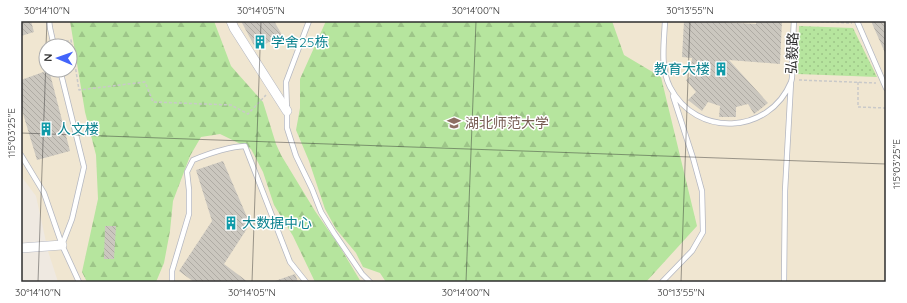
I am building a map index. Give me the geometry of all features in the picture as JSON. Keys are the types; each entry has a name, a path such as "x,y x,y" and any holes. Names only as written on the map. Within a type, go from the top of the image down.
{"street":[{"path":"231,21 287,111"},
{"path":"21,248 62,245"}],"lane":[{"path":"49,21 54,38"},
{"path":"309,21 286,82 287,128 296,156 321,212 362,274 370,282"},
{"name":"弘毅路","path":"665,21 664,70 669,85 677,98 686,108 697,116 712,122 734,124 754,119 775,105 792,80 794,21"},
{"path":"857,22 885,86"},
{"path":"62,78 84,167 72,219 62,245"},
{"path":"784,282 785,191 792,80"},
{"path":"662,282 692,251 703,232 702,191 693,158 669,85"},
{"path":"172,282 172,271 189,214 187,172 193,160 235,146 245,146 290,262 306,282"},
{"path":"21,154 44,193 62,245 79,282"}],"path":[{"path":"794,21 857,22"},
{"path":"77,78 79,90 145,82 153,102 231,105 248,114 273,88"},
{"path":"792,80 858,82 885,86"},
{"path":"858,82 858,107 886,108"}],"shaded area":[{"name":"湖北师范大学","path":"21,21 886,21 886,282 58,282 48,251 36,196 21,176"}],"green space":[{"path":"70,21 214,21 231,66 263,102 281,155 361,282 315,282 293,236 274,205 263,172 251,149 220,134 201,137 190,156 173,201 170,231 164,263 156,282 87,282 82,272 98,199 96,155 85,112 78,70 78,38 73,38"},
{"path":"326,21 612,21 624,55 661,77 697,226 646,282 386,282 380,273 363,267 356,253 336,229 325,209 309,161 296,130 300,108 300,79"},
{"path":"799,26 853,28 877,77 798,74"}],"building":[{"path":"21,21 31,21 34,32 21,36"},
{"name":"学舍25栋","path":"241,21 274,21 282,35 256,49"},
{"name":"教育大楼","path":"684,21 756,24 756,21 782,21 780,64 729,60 768,103 754,114 748,104 736,107 736,117 719,117 720,106 708,102 702,111 688,100 696,92 686,80 690,77 692,58 682,57"},
{"path":"871,21 886,21 886,55"},
{"name":"人文楼","path":"38,74 38,78 51,78 70,151 37,160 21,107 21,80"},
{"name":"大数据中心","path":"223,161 250,224 224,264 248,282 194,282 179,271 212,221 196,170"},
{"path":"105,226 116,226 114,259 104,259"},
{"path":"295,274 298,282 275,281"}],"place":[{"name":"学舍25栋","path":"260,42"},
{"name":"教育大楼","path":"721,69"},
{"name":"湖北师范大学","path":"454,123"},
{"name":"人文楼","path":"46,129"},
{"name":"大数据中心","path":"231,223"}]}
